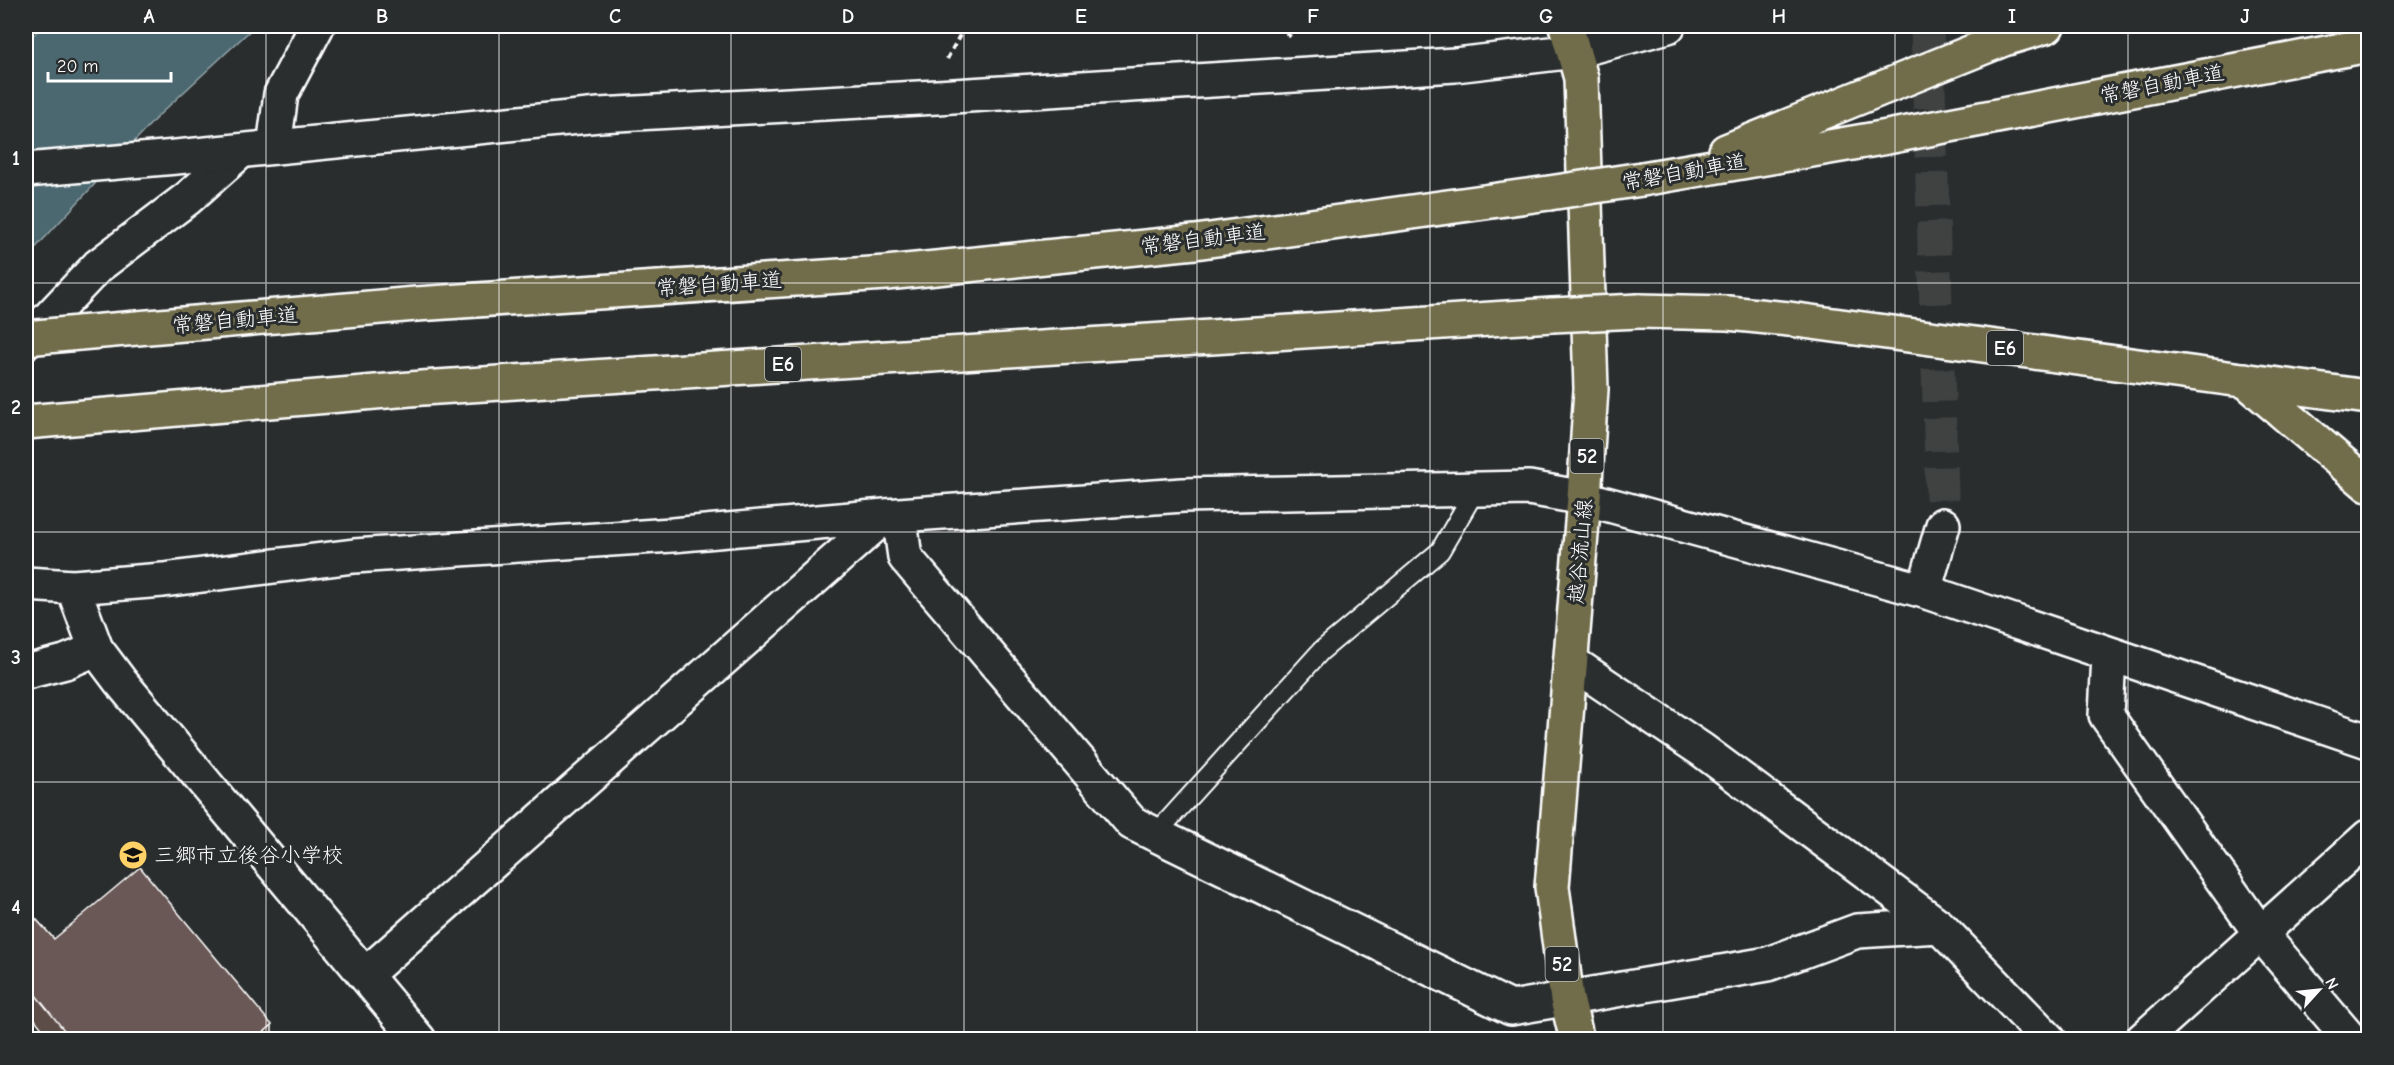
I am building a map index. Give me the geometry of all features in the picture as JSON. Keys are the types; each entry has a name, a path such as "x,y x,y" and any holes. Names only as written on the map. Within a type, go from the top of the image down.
{"main road":[{"path":"1654,177 2004,39 2047,26"},
{"name":"越谷流山線","path":"1571,38 1581,78 1591,389 1552,887 1567,999 1578,1040"},
{"name":"常磐自動車道","path":"26,340 79,333 416,304 886,273 1195,242 1654,177 1894,136 2368,45"},
{"name":"E6","path":"26,422 422,388 1640,311 1728,312 1789,319 2368,397"},
{"path":"2245,380 2368,485"}],"street":[{"path":"274,147 281,94 316,26"},
{"path":"26,170 599,115 1455,65 1571,38 1668,26"},
{"path":"26,340 98,266 188,198 241,151"},
{"path":"26,584 73,587 163,580 354,556 672,536 892,516 1183,495 1529,488 1584,498 1924,591 2368,741"},
{"path":"892,516 905,557 1132,823 1154,836 1512,1008 1768,964 1857,931 1939,926"},
{"path":"365,975 892,516"},
{"path":"1924,591 1943,525"},
{"path":"73,587 96,649 365,975 412,1037"},
{"path":"26,672 65,662 96,649"},
{"path":"2109,655 2106,715 2260,933 2351,1040"},
{"path":"1571,662 1701,750 1939,926 2049,1040"},
{"path":"2142,1040 2368,837"}],"lane":[{"path":"1154,836 1321,651 1440,551 1476,489"}],"water":[{"path":"42,26 255,26 158,116 26,258 26,43"}],"building":[{"path":"140,867 272,1025 255,1040 72,1040 26,983 26,908 54,939"}],"tunnel":[{"path":"1927,26 1943,525"}],"place":[{"name":"三郷市立後谷小学校","path":"133,855"}]}
